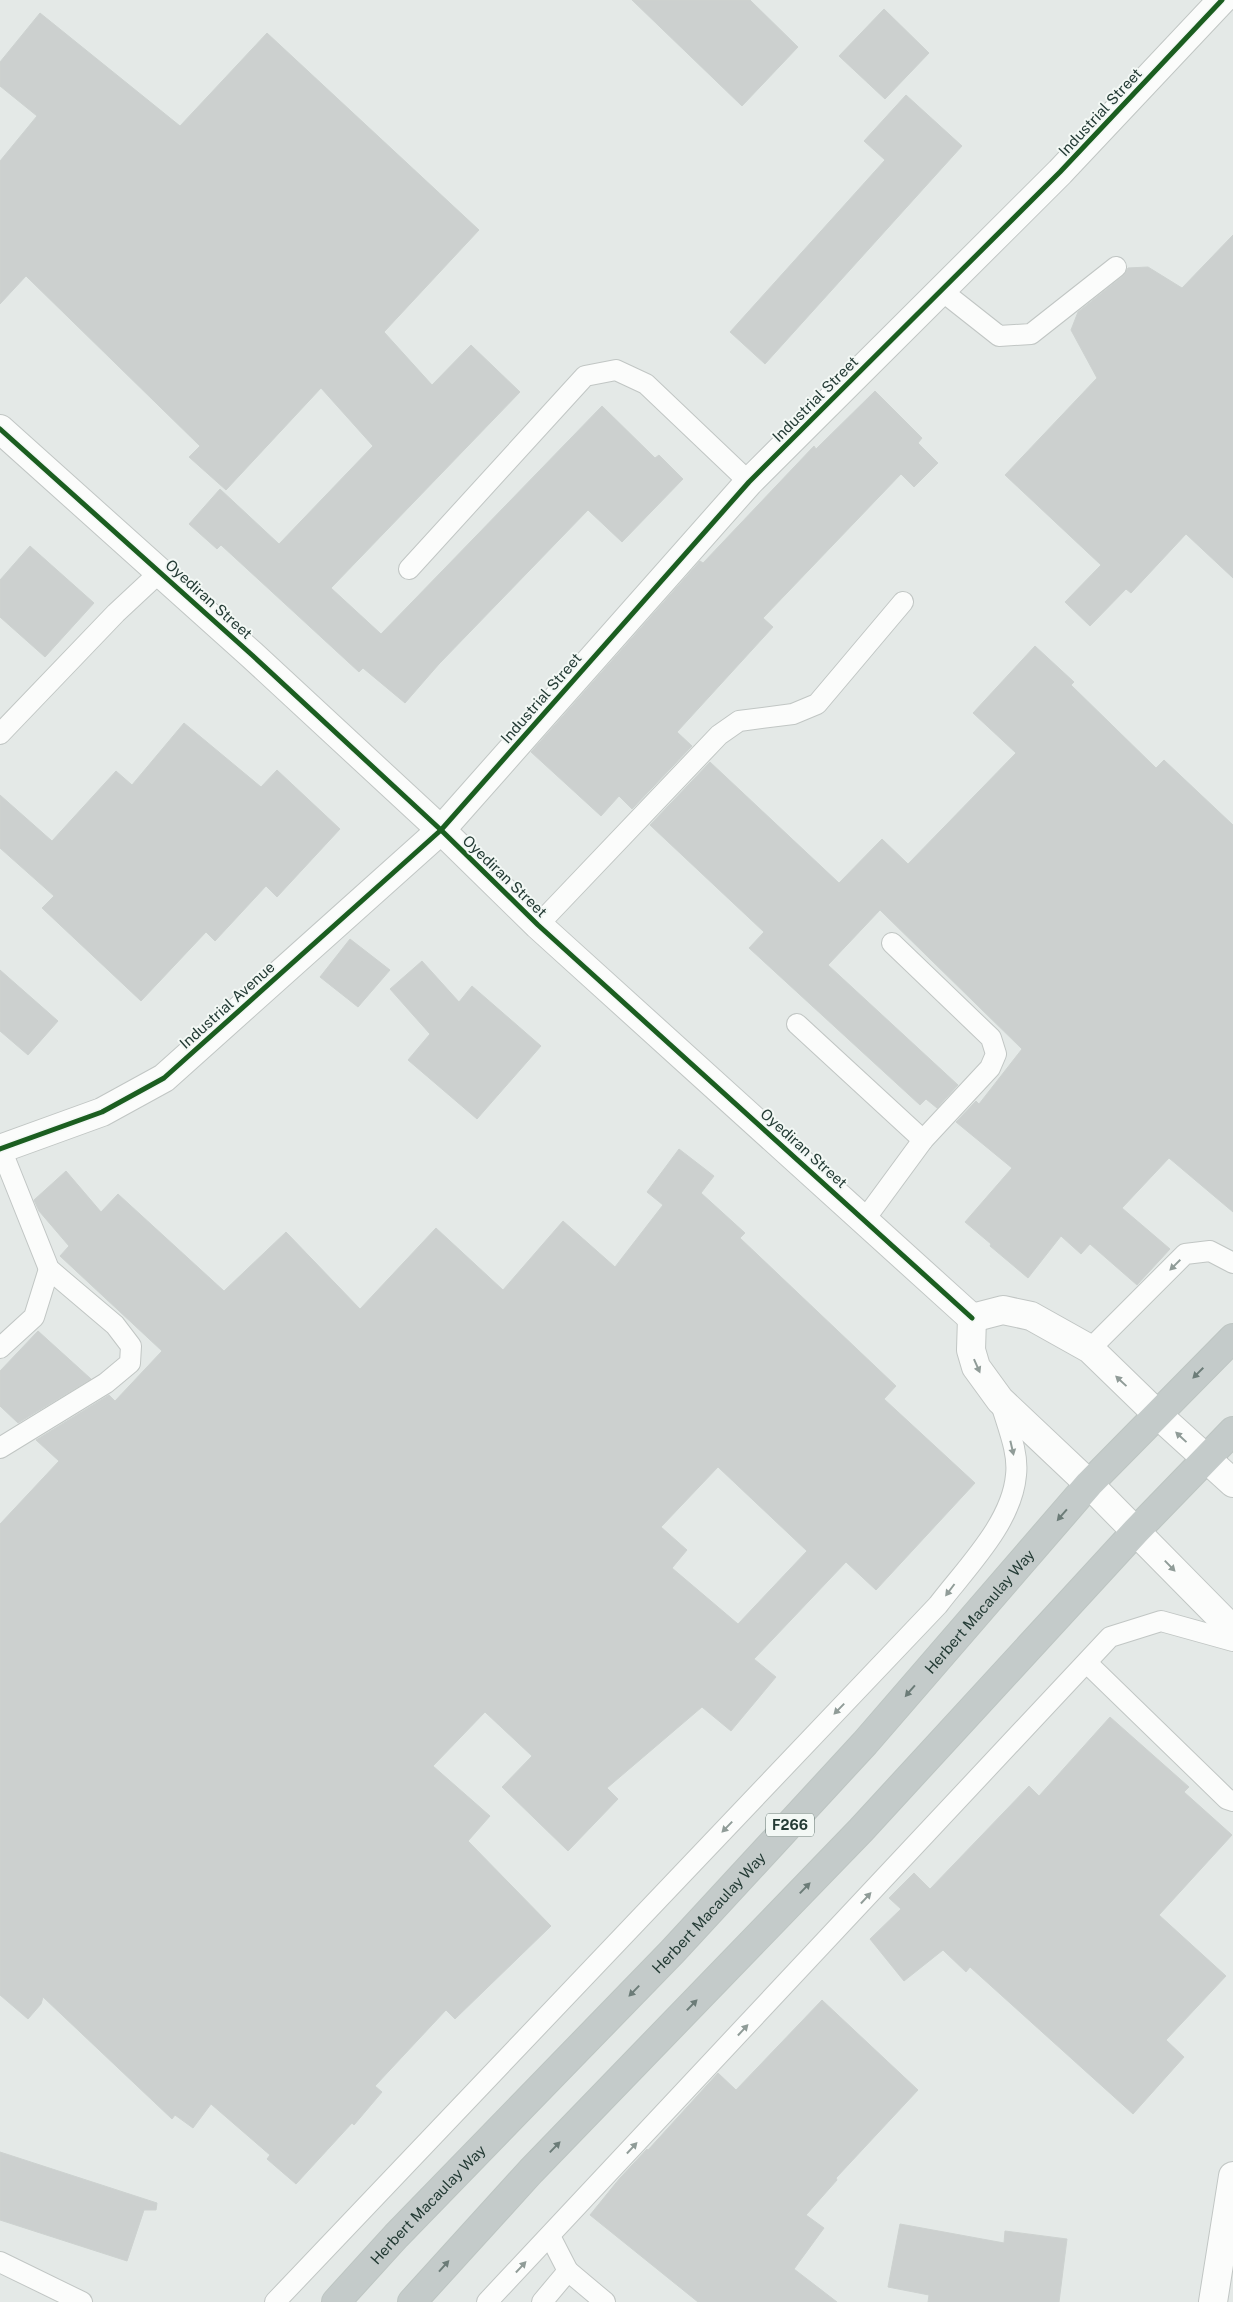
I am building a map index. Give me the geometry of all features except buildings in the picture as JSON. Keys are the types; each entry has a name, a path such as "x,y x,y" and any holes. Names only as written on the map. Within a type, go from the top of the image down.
{"highway":[{"name":"Herbert Macaulay Way","path":"336,2302 396,2236 672,1952 859,1750 1089,1484 1233,1338"},
{"path":"412,2302 531,2171 861,1830 1136,1531 1233,1431"}],"street":[{"name":"Industrial Street","path":"441,830 749,482 1060,172 1222,0"},
{"name":"Oyediran Street","path":"0,429 160,572 441,830 538,925 865,1219 972,1318"},
{"name":"Industrial Avenue","path":"0,1149 102,1112 164,1078 441,830"},
{"path":"1233,1483 1206,1460 1090,1349 1031,1316 1003,1310 972,1318 971,1350 976,1368 1000,1400 1089,1484 1233,1630"},
{"path":"1213,2302 1233,2176"}],"lane":[{"path":"942,291 999,336 1031,334 1116,267"},
{"path":"409,569 585,376 616,370 646,384 749,482"},
{"path":"0,734 116,612 160,572"},
{"path":"538,925 719,734 739,721 793,714 817,704 903,602"},
{"path":"865,1219 923,1140 990,1068 996,1054 991,1038 892,943"},
{"path":"797,1024 923,1140"},
{"path":"0,1149 49,1269 115,1325 131,1346 130,1363 106,1383 0,1448"},
{"path":"1090,1349 1185,1254 1210,1251 1233,1263"},
{"path":"0,1348 34,1317 49,1269"},
{"path":"275,2302 938,1605 1002,1522 1011,1497 1017,1474 1014,1452 1000,1400"},
{"path":"487,2302 1110,1637 1161,1621 1233,1641"},
{"path":"1087,1663 1227,1799 1233,1801"},
{"path":"550,2236 568,2270 605,2302"},
{"path":"0,2262 82,2302"},
{"path":"542,2302 568,2270"}],"cycle path":[{"path":"0,1149 102,1112 164,1078 441,830 749,482 1060,172 1222,0"},
{"path":"0,429 252,655 441,830 538,925 972,1318"}]}
